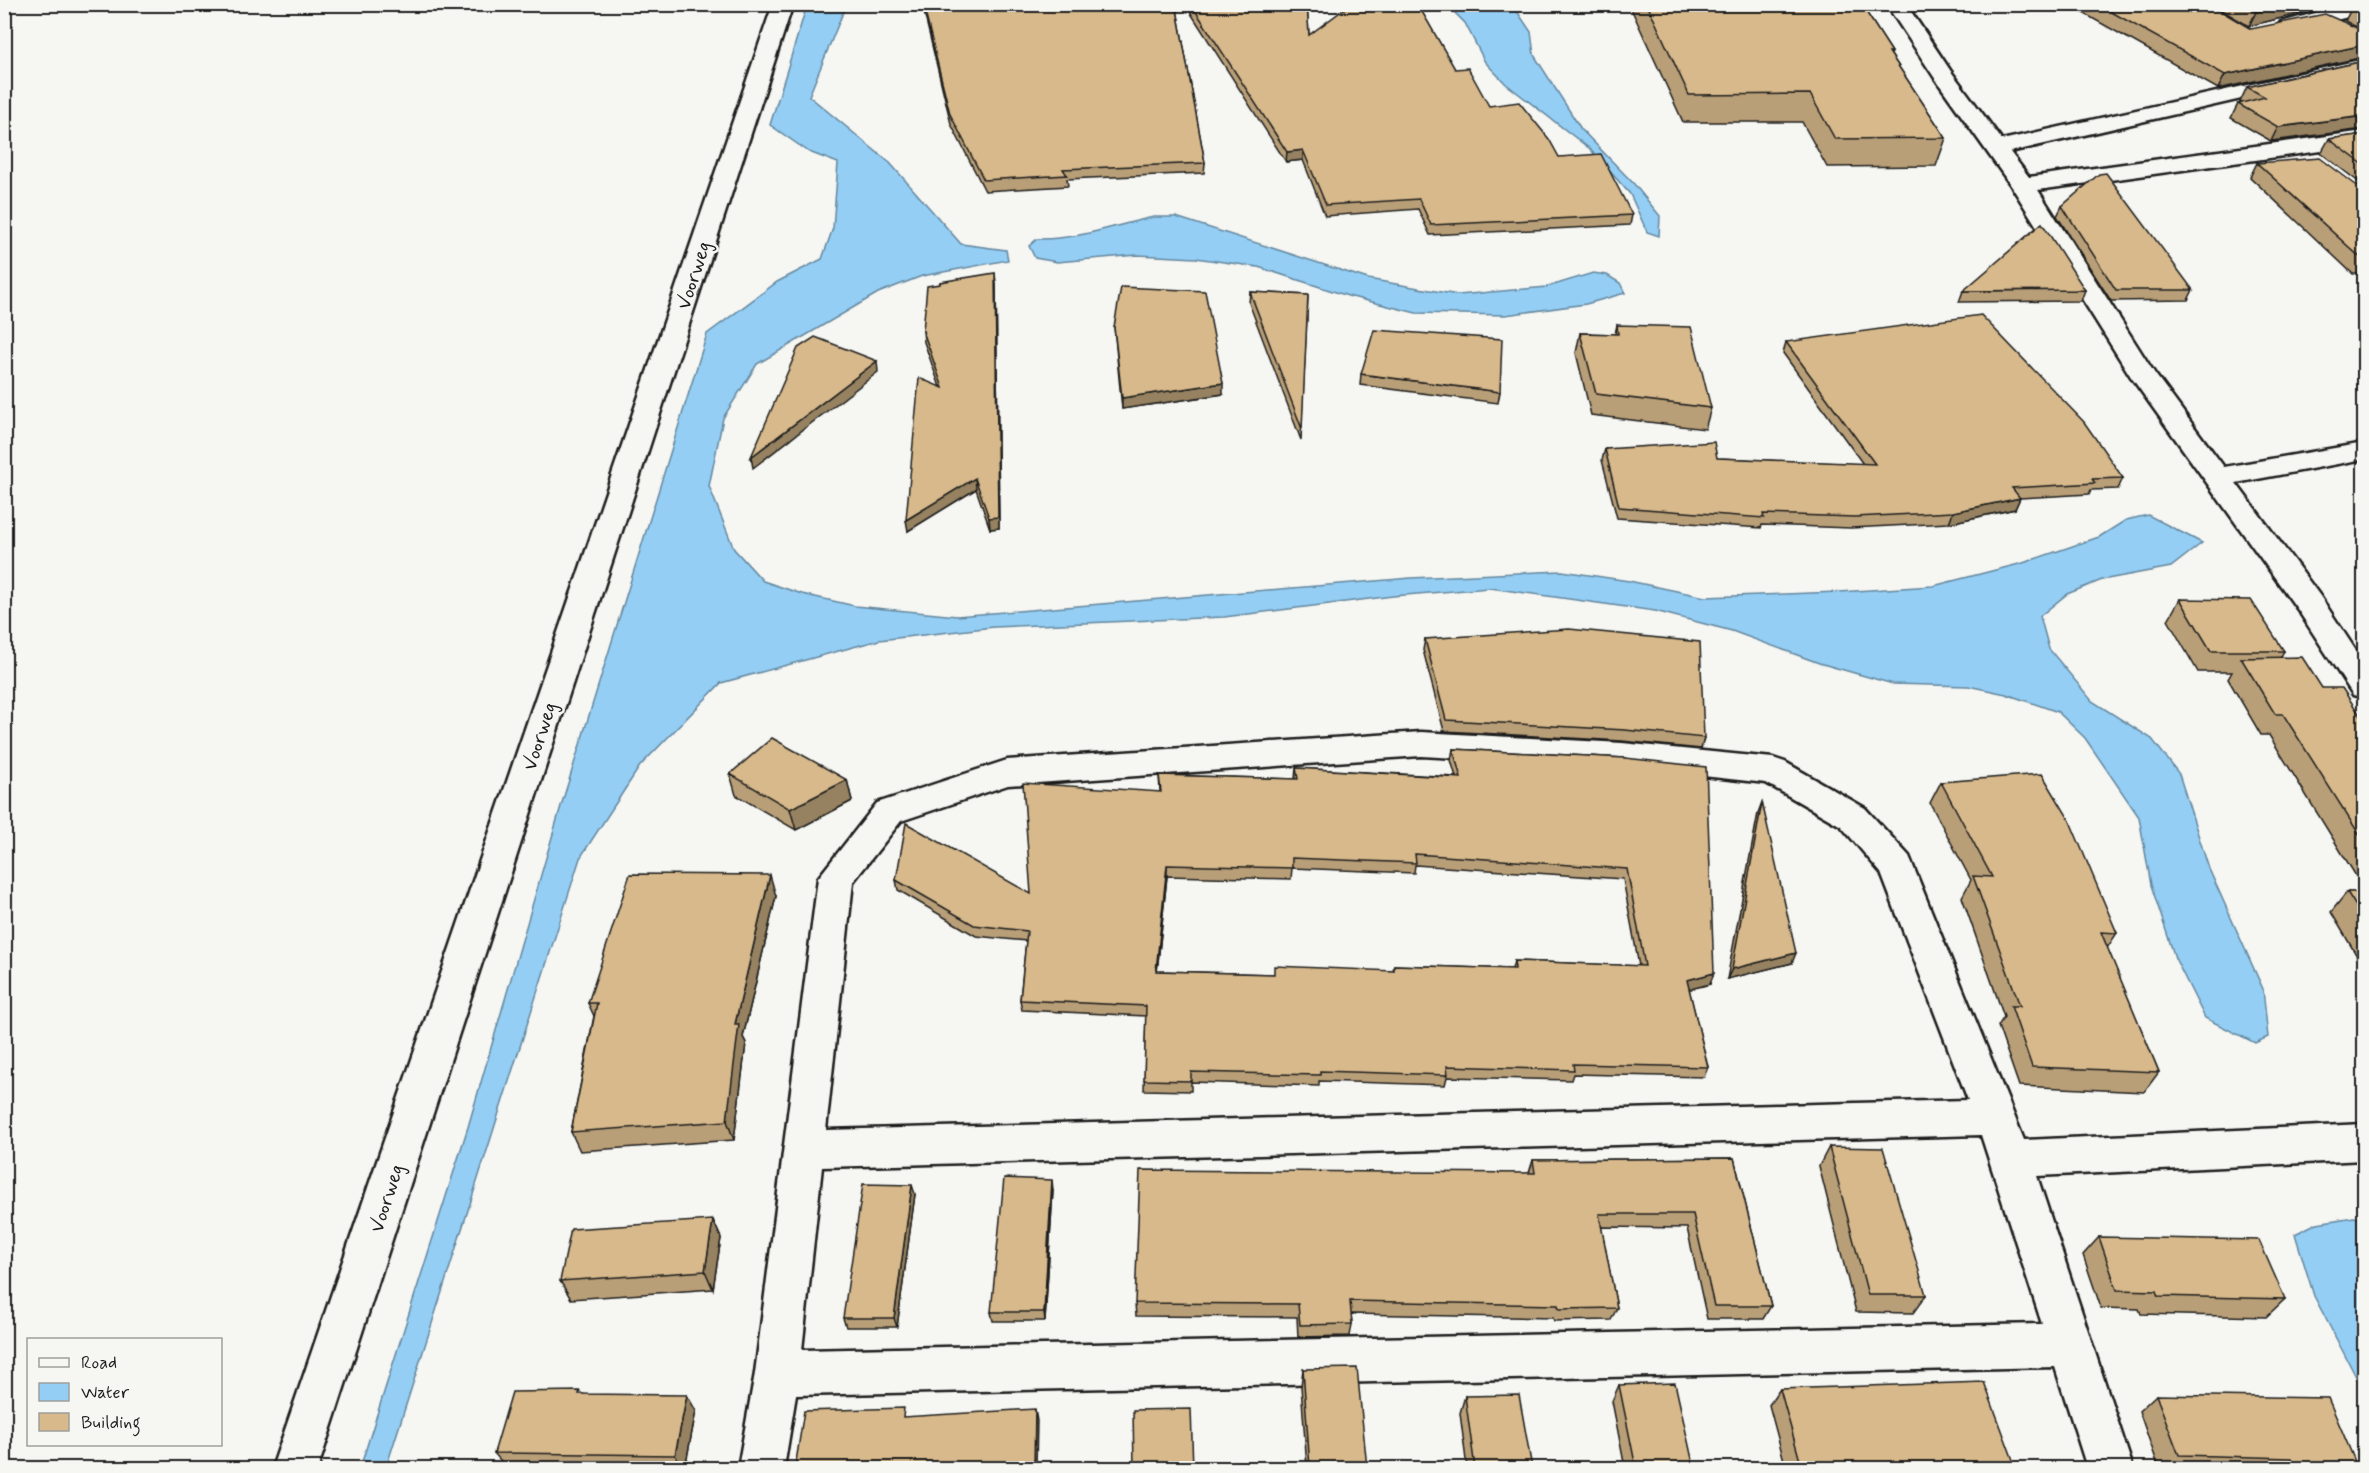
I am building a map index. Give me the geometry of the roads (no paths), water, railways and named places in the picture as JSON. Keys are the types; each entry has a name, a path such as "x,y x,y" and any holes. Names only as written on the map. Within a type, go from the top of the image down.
{"street":[{"name":"Voorweg","path":"295,1468 783,4"},
{"path":"1896,4 1941,73 2023,184 2144,377 2309,603 2364,687"},
{"path":"2268,30 2364,7"},
{"path":"2321,19 2347,32"},
{"path":"1998,148 2364,65"},
{"path":"2023,184 2364,138"},
{"path":"2291,148 2325,167"},
{"path":"2218,477 2364,452"},
{"path":"761,1468 777,1373 836,878 889,812 1007,773 1421,744 1622,755 1773,771 1853,817 1896,866 2011,1158 2110,1468"},
{"path":"803,1149 1994,1116"},
{"path":"2011,1158 2364,1142"},
{"path":"777,1373 2070,1345"}],"water":[{"path":"807,5 846,5 809,96 890,163 961,244 1006,250 1008,260 922,276 878,293 757,364 723,418 709,486 734,549 763,581 802,594 855,606 957,616 1411,578 1562,571 1629,581 1705,597 1839,592 1933,586 2023,563 2099,537 2126,520 2148,515 2202,543 2171,567 2102,580 2067,594 2040,616 2049,649 2092,701 2152,739 2179,774 2209,869 2263,989 2268,1037 2255,1043 2205,1018 2175,958 2151,885 2139,817 2085,738 2058,712 2006,694 1968,686 1893,684 1819,663 1732,631 1655,611 1490,588 1393,596 1224,617 994,627 879,640 721,683 640,766 580,858 386,1468 360,1468 468,1127 561,806 707,334 777,282 822,259 833,228 838,163 809,152 770,125"},
{"path":"1447,5 1506,5 1517,11 1531,32 1534,55 1581,129 1634,184 1660,216 1659,236 1647,232 1630,194 1590,149 1506,84 1485,62 1465,23"},
{"path":"1154,217 1176,217 1368,279 1458,295 1547,287 1593,273 1607,275 1620,283 1625,293 1586,304 1505,315 1416,313 1348,296 1258,267 1196,258 1137,255 1057,262 1035,258 1029,246 1037,239 1082,235"},
{"path":"2354,1217 2364,1219 2364,1392 2314,1296 2295,1234 2317,1223"}]}
